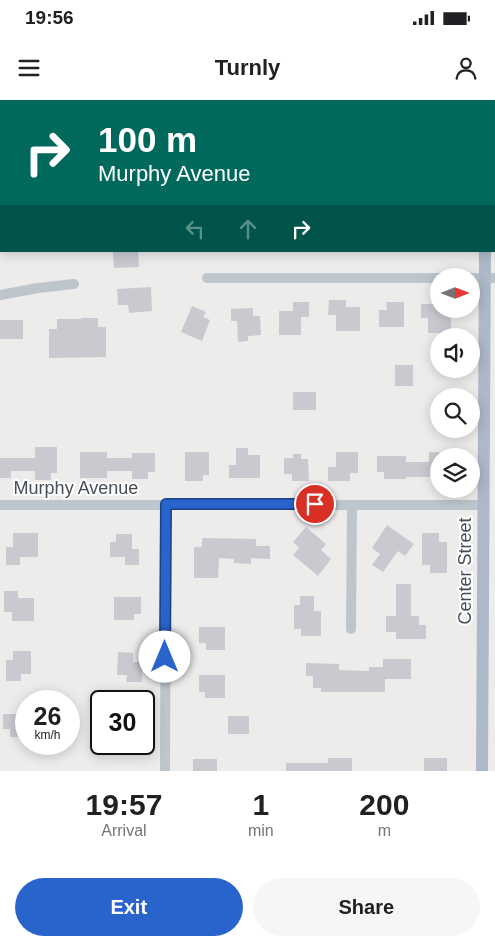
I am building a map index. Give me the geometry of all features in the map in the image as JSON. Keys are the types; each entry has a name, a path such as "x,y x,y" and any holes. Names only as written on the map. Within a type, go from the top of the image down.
{"main road":[{"name":"Center Street","path":"482,771 485,252"}],"street":[{"path":"207,278 430,278"},
{"path":"0,295 74,284"},
{"path":"165,771 166,504"},
{"name":"Murphy Avenue","path":"0,505 483,505"},
{"path":"351,629 352,505"}],"building":[{"path":"113,252 138,252 139,267 114,268"},
{"path":"151,287 152,311 129,313 128,305 118,305 117,289"},
{"path":"329,300 346,300 346,307 360,307 360,331 336,331 336,315 328,315"},
{"path":"293,302 309,302 309,317 301,317 301,335 279,335 279,311 293,311"},
{"path":"386,302 404,302 404,327 379,327 379,310 387,310"},
{"path":"421,304 430,304 430,318 451,318 451,328 430,328 430,333 428,333 428,318 421,318"},
{"path":"192,306 206,312 203,317 210,320 202,341 181,332"},
{"path":"253,308 253,316 260,316 261,335 248,336 248,341 238,342 237,321 231,321 231,309"},
{"path":"98,318 98,327 106,327 106,357 49,358 49,329 57,329 57,319"},
{"path":"0,320 23,320 23,339 0,339"},
{"path":"395,365 413,365 413,386 395,386"},
{"path":"293,392 316,392 316,410 293,410"},
{"path":"35,447 57,447 57,473 51,473 51,480 35,480 35,471 11,471 11,478 0,478 0,458 35,458"},
{"path":"236,448 248,448 248,455 260,455 260,478 229,478 229,465 236,465"},
{"path":"80,452 107,452 107,458 132,458 132,453 155,453 155,472 148,472 148,479 132,479 132,471 107,471 107,478 80,478"},
{"path":"185,452 209,452 209,475 203,475 203,481 185,481"},
{"path":"336,452 358,452 358,473 350,473 350,481 328,481 328,467 336,467"},
{"path":"430,452 430,477 384,479 384,472 377,472 377,456 406,456 406,462 429,462"},
{"path":"293,454 301,454 301,459 308,459 309,481 292,481 292,474 284,474 284,458 293,458"},
{"path":"387,525 414,544 405,556 398,551 383,572 372,565 380,554 372,548"},
{"path":"306,527 326,544 321,550 331,559 318,576 293,555 299,548 293,542"},
{"path":"13,533 38,533 38,557 20,557 20,565 6,565 6,547 13,547"},
{"path":"422,533 439,533 439,542 447,542 447,573 430,573 430,565 422,565"},
{"path":"116,534 132,534 132,549 139,549 139,565 125,565 125,557 110,557 110,542 116,542"},
{"path":"202,538 256,539 256,546 270,546 270,559 251,558 251,564 234,563 234,559 219,558 218,578 194,578 194,547 202,547"},
{"path":"396,584 411,584 411,616 419,616 419,625 426,625 426,639 396,639 396,632 386,632 386,616 396,616"},
{"path":"4,591 18,591 18,598 34,598 34,621 12,621 12,612 4,612"},
{"path":"300,596 314,596 314,611 321,611 321,636 301,636 301,629 294,629 294,605 300,605"},
{"path":"114,597 141,597 141,614 134,614 134,620 114,620"},
{"path":"199,627 225,627 225,650 206,650 206,643 199,643"},
{"path":"13,651 31,651 31,674 21,674 21,681 6,681 6,660 13,660"},
{"path":"118,652 133,653 133,662 142,662 142,682 126,682 127,675 117,675"},
{"path":"383,659 411,659 411,679 385,679 385,692 321,692 321,688 313,688 313,676 306,676 306,663 339,664 339,670 369,671 369,667 383,667"},
{"path":"199,675 225,675 225,698 205,698 205,692 199,692"},
{"path":"3,714 15,714 15,737 10,737 10,729 3,729"},
{"path":"228,716 249,716 249,734 228,734"},
{"path":"328,758 352,758 352,771 286,771 286,763 328,763"},
{"path":"424,758 447,758 447,771 424,771"},
{"path":"193,759 217,759 217,771 193,771"}],"route":[{"path":"165,657 166,504 315,504"}]}
